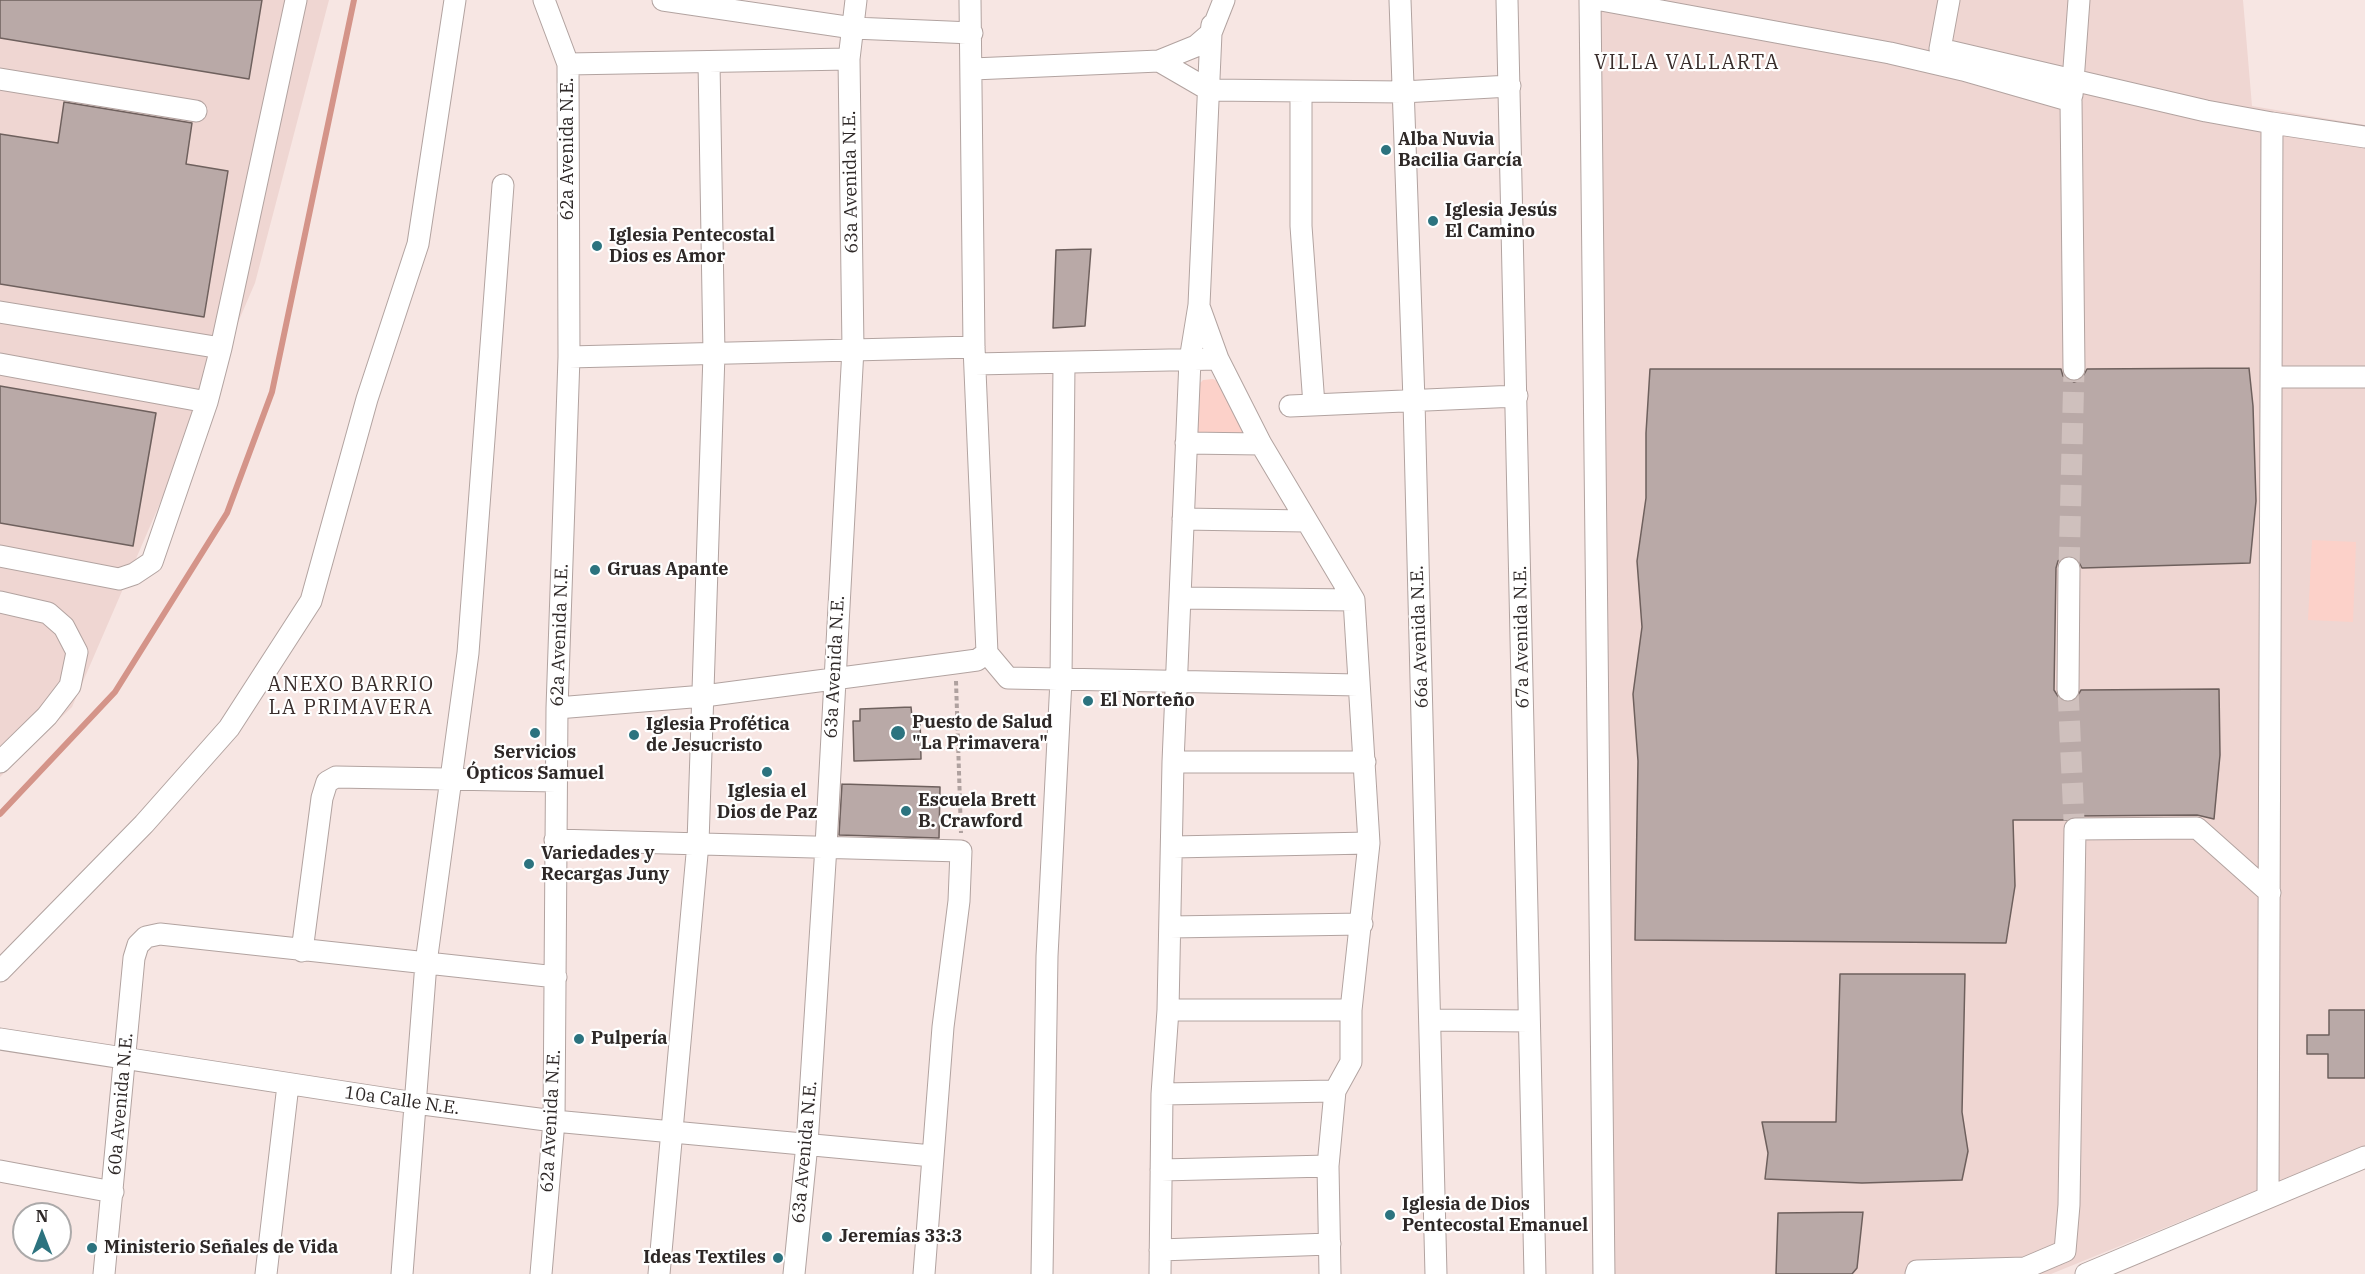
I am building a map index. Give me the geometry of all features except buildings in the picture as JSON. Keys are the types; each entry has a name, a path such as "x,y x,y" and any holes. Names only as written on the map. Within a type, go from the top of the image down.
{"street":[{"path":"0,556 119,579 134,574 152,562 207,402 221,348 296,0"},
{"path":"0,971 144,824 229,728 311,601 367,399 418,244 455,0"},
{"name":"62a Avenida N.E.","path":"542,1274 554,1120 557,708 568,357 568,64 544,0"},
{"path":"663,0 718,3 853,28 972,33"},
{"name":"63a Avenida N.E.","path":"794,1274 807,1144 853,349 849,59 856,0"},
{"path":"970,0 973,69 975,355 987,653 1008,678 1358,685"},
{"path":"1160,1274 1162,1094 1168,1010 1173,762 1182,598 1190,360 1199,305 1221,91 1211,33 1214,0"},
{"path":"973,69 1159,61 1196,46 1211,33 1224,0"},
{"name":"66a Avenida N.E.","path":"1400,0 1414,401 1436,1274"},
{"name":"67a Avenida N.E.","path":"1507,0 1535,1274"},
{"path":"1590,0 1605,1274"},
{"path":"1601,0 1890,53 2072,91 2365,137"},
{"path":"1949,0 1940,49 2072,91"},
{"path":"2074,369 2072,91 2079,0"},
{"path":"568,64 849,59"},
{"path":"1159,61 1221,91 1403,92 1510,86"},
{"path":"659,1274 698,843 714,354 709,62"},
{"path":"0,79 196,111"},
{"path":"1301,93 1301,226 1314,405"},
{"path":"2268,1197 2272,123"},
{"path":"402,1274 426,963 453,779 468,653 503,185"},
{"path":"1199,305 1218,359 1261,444 1354,600 1369,843 1352,1010 1351,1062 1335,1091 1328,1166 1330,1274"},
{"path":"0,312 221,348"},
{"path":"568,357 853,349 975,355 1064,364 1218,359"},
{"path":"0,364 207,402"},
{"path":"1042,1274 1047,956 1061,680 1064,364"},
{"path":"2272,377 2365,377"},
{"path":"1290,406 1517,396"},
{"path":"1186,443 1261,444"},
{"path":"1183,519 1305,521"},
{"path":"2068,568 2068,690"},
{"path":"1182,598 1354,600"},
{"path":"0,602 48,613 63,627 77,652 70,686 47,716 0,762"},
{"path":"557,708 704,696 976,660 987,653"},
{"path":"1173,762 1365,762"},
{"path":"556,781 336,777 327,782 323,789 302,951 556,977"},
{"path":"1916,1274 1926,1271 2025,1268 2066,1251 2075,824 2197,828 2270,893"},
{"path":"555,840 961,851 932,1156 924,1274"},
{"path":"1173,847 1369,843"},
{"path":"1170,927 1362,924"},
{"name":"60a Avenida N.E.","path":"104,1274 134,958 138,945 146,937 160,934 302,951"},
{"path":"1168,1010 1352,1010"},
{"path":"1431,1020 1529,1021"},
{"name":"10a Calle N.E.","path":"0,1040 415,1103 554,1120 932,1156"},
{"path":"266,1274 288,1085"},
{"path":"1162,1094 1335,1091"},
{"path":"2086,1274 2365,1158"},
{"path":"1161,1170 1328,1166"},
{"path":"0,1171 113,1192"},
{"path":"1160,1250 1330,1244"}],"path":[{"path":"955,663 961,851"}],"shaded area":[{"path":"0,0 329,0 255,283 72,707 0,777"},
{"path":"1579,0 2243,0 2252,106 2365,125 2365,1155 2248,1194 2051,1274 1598,1274"},
{"path":"1213,379 1221,383 1248,434 1196,433 1198,385 1203,380"},
{"path":"2312,540 2356,542 2353,622 2308,620"}],"waterway":[{"path":"0,814 115,692 227,513 272,392 354,0"}],"tunnel":[{"path":"2069,568 2074,369"},
{"path":"2068,690 2074,820"}],"place":[{"name":"Alba Nuvia Bacilia García","path":"1386,150"},
{"name":"Iglesia Jesús El Camino","path":"1433,221"},
{"name":"Iglesia Pentecostal Dios es Amor","path":"597,246"},
{"name":"Gruas Apante","path":"595,570"},
{"name":"El Norteño","path":"1088,701"},
{"name":"Servicios Ópticos Samuel","path":"535,733"},
{"name":"Puesto de Salud \"La Primavera\"","path":"898,733"},
{"name":"Iglesia Profética de Jesucristo","path":"634,735"},
{"name":"Iglesia el Dios de Paz","path":"767,772"},
{"name":"Escuela Brett B. Crawford","path":"906,811"},
{"name":"Variedades y Recargas Juny","path":"529,864"},
{"name":"Pulpería","path":"579,1039"},
{"name":"Iglesia de Dios Pentecostal Emanuel","path":"1390,1215"},
{"name":"Jeremías 33:3","path":"827,1237"},
{"name":"Ministerio Señales de Vida","path":"92,1248"},
{"name":"Ideas Textiles","path":"778,1258"}],"district":[{"name":"VILLA VALLARTA","path":"1687,63"},
{"name":"ANEXO BARRIO LA PRIMAVERA","path":"351,696"}]}
